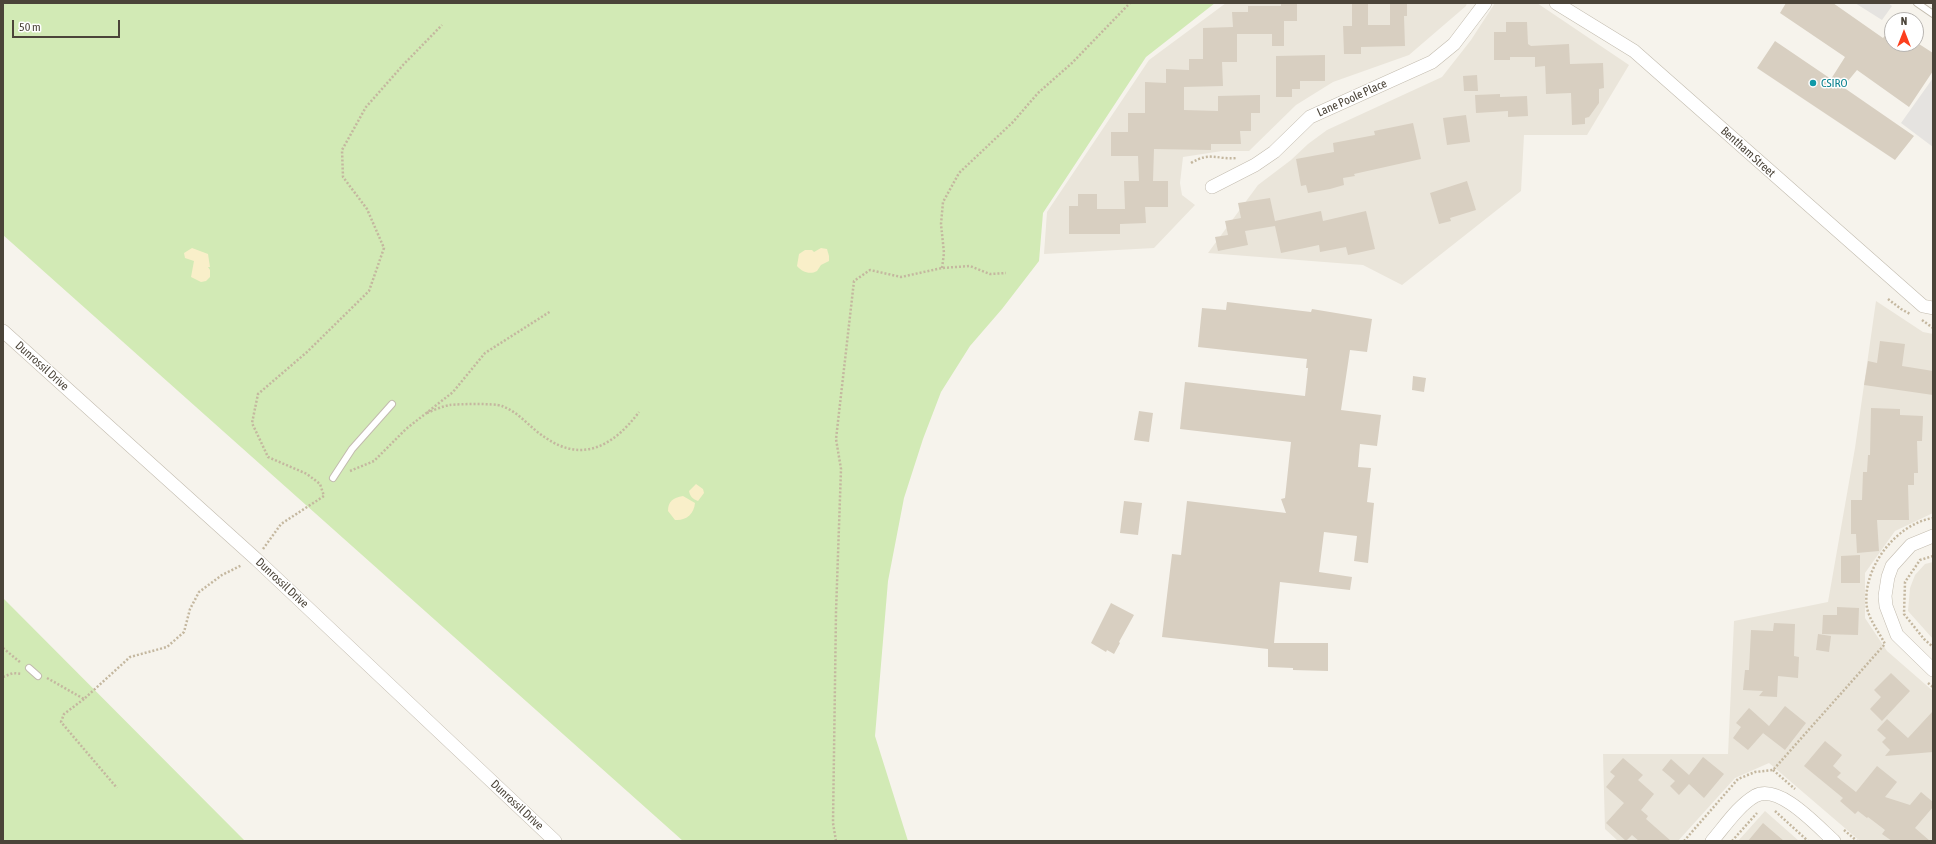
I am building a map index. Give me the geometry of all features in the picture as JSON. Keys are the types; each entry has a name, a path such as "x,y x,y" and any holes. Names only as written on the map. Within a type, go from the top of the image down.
{"street":[{"name":"Lane Poole Place","path":"1212,187 1254,165 1269,155 1310,117 1432,62 1454,44 1485,3"},
{"name":"Bentham Street","path":"1556,3 1634,51 1917,302 1923,306 1933,308"},
{"name":"Dunrossil Drive","path":"3,331 256,559 555,841"},
{"path":"1933,536 1911,545 1892,566 1888,577 1885,596 1886,606 1897,635 1933,670"},
{"path":"1712,841 1744,804 1756,795 1768,793 1786,800 1834,841"}],"lane":[{"path":"1916,3 1933,14"},
{"path":"333,478 352,449 392,404"},
{"path":"29,668 38,676"}],"path":[{"path":"942,268 944,253 941,224 943,202 959,173 1014,122 1038,93 1072,63 1130,3"},
{"path":"117,788 61,722 64,714 84,699 130,657 167,647 184,632 190,609 199,592 222,575 256,559 281,524 324,496 320,484 306,474 268,457 252,423 258,394 306,352 369,291 384,248 367,209 343,177 342,150 366,107 403,65 442,25"},
{"path":"836,841 833,823 836,612 841,469 836,439 854,280 870,270 901,277 942,268 970,266 990,274 1006,273"},
{"path":"320,484 374,461 406,428 453,392 486,353 551,311"},
{"path":"425,414 449,405 502,406 525,420 546,439 564,447 585,451 607,443 625,430 638,412"},
{"path":"1684,841 1738,779 1755,772 1773,770 1885,644 1870,618 1867,606 1869,582 1874,567 1884,551 1895,538 1912,526 1933,518"},
{"path":"1933,556 1920,560 1905,582 1904,614 1924,639 1933,647"},
{"path":"3,648 29,668"},
{"path":"3,677 12,673 45,677 84,699"},
{"path":"1732,841 1760,808"},
{"path":"1770,808 1808,841"}],"shaded area":[{"path":"1226,3 1467,3 1466,6 1409,55 1333,82 1296,105 1249,151 1222,151 1183,157 1180,183 1182,195 1195,205 1154,248 1044,254 1047,212 1149,60"},
{"path":"1495,3 1537,3 1629,65 1587,135 1524,135 1521,191 1402,285 1363,265 1208,253 1258,185 1291,160 1308,144 1327,130 1442,77 1471,40"},
{"path":"1855,3 1888,3 1892,6 1888,12 1884,12 1884,17 1882,20"},
{"path":"1933,78 1933,147 1901,123"},
{"path":"1876,301 1923,332 1933,334 1933,513 1895,531 1865,573 1865,618 1887,651 1933,691 1933,841 1860,841 1769,763 1735,778 1678,841 1618,841 1605,829 1603,754 1728,754 1734,621 1828,602 1855,448"},
{"path":"1933,562 1933,639 1908,611 1910,588 1915,575 1925,564"},
{"path":"1765,811 1799,841 1738,841"}],"green space":[{"path":"3,3 1215,3 1146,57 1043,213 1039,261 1002,309 970,346 941,392 923,439 904,498 888,581 875,736 908,841 683,841 3,235"},
{"path":"3,598 245,841 3,841"}],"sand":[{"path":"192,248 208,254 210,277 206,281 201,282 191,277 194,261 185,258 184,253"},
{"path":"821,248 827,249 829,261 821,265 817,271 812,273 806,272 797,266 799,254 805,250 812,250 814,252"},
{"path":"696,484 703,489 704,493 698,501 692,498 689,491"},
{"path":"683,496 695,503 693,510 686,518 675,520 668,511 670,502"}],"building":[{"path":"1281,3 1297,3 1297,21 1284,21 1284,46 1272,46 1272,34 1237,34 1237,62 1222,62 1223,86 1184,87 1184,110 1218,111 1218,96 1260,95 1260,113 1251,113 1251,131 1240,131 1241,144 1211,144 1211,150 1154,149 1153,181 1168,181 1168,207 1145,207 1146,223 1120,224 1120,234 1069,234 1069,206 1078,206 1078,194 1097,194 1097,209 1125,209 1124,181 1139,181 1138,156 1111,156 1111,132 1128,132 1128,113 1145,113 1145,82 1166,83 1166,69 1189,70 1189,59 1203,59 1203,28 1233,27 1232,12 1248,12 1248,6 1281,6"},
{"path":"1352,3 1368,3 1368,25 1390,25 1390,3 1407,3 1407,16 1404,16 1405,46 1361,47 1361,54 1344,54 1343,26 1352,26"},
{"name":"CSIRO","path":"1786,3 1833,3 1883,38 1884,37 1884,52 1924,52 1924,47 1933,53 1933,71 1909,107 1857,70 1843,87 1914,136 1895,160 1757,68 1775,41 1831,79 1845,57 1780,13"},
{"path":"1506,22 1527,22 1528,44 1531,46 1569,44 1570,64 1603,63 1604,88 1599,89 1599,103 1589,117 1585,118 1585,124 1572,125 1571,93 1546,94 1545,66 1535,67 1535,57 1510,57 1510,60 1494,60 1494,32 1506,32"},
{"path":"1325,55 1325,81 1300,81 1300,89 1292,89 1292,97 1276,97 1276,56"},
{"path":"1477,75 1478,91 1464,91 1463,76"},
{"path":"1500,94 1500,97 1527,96 1528,116 1508,117 1508,111 1476,113 1475,95"},
{"path":"1466,115 1470,142 1447,145 1443,118"},
{"path":"1413,123 1421,159 1354,174 1355,176 1343,178 1344,185 1330,189 1308,193 1306,185 1301,186 1296,159 1334,152 1333,143 1375,135 1374,131"},
{"path":"1467,181 1476,210 1450,218 1451,221 1439,224 1430,193"},
{"path":"1270,198 1275,221 1321,211 1323,221 1366,211 1375,249 1348,255 1346,247 1320,252 1319,245 1281,253 1275,226 1245,231 1248,245 1218,251 1215,237 1228,235 1225,221 1241,218 1238,203"},
{"path":"1227,302 1311,312 1312,309 1372,319 1367,352 1350,350 1341,410 1381,415 1377,446 1360,444 1358,467 1371,468 1367,502 1374,503 1368,563 1354,561 1357,536 1324,532 1319,572 1352,577 1350,590 1280,582 1274,643 1328,643 1328,671 1293,670 1293,668 1268,667 1268,649 1162,637 1172,554 1181,555 1187,501 1286,513 1281,499 1285,498 1291,442 1180,429 1185,382 1305,396 1308,368 1306,368 1307,359 1198,347 1202,308 1226,310"},
{"path":"1880,341 1905,344 1902,366 1933,371 1933,395 1864,385 1868,361 1877,363"},
{"path":"1413,376 1426,378 1424,392 1412,390"},
{"path":"1871,408 1900,409 1900,415 1923,416 1922,441 1917,441 1918,473 1914,473 1914,485 1908,485 1909,520 1877,520 1879,551 1857,553 1856,534 1851,534 1851,500 1862,500 1863,472 1867,472 1868,455 1870,455"},
{"path":"1139,411 1153,413 1149,442 1134,440"},
{"path":"1124,501 1142,503 1138,535 1120,533"},
{"path":"1860,555 1860,583 1841,583 1841,556"},
{"path":"1111,603 1134,615 1114,654 1107,650 1106,652 1091,643"},
{"path":"1837,607 1859,608 1858,635 1822,634 1823,615 1837,615"},
{"path":"1774,623 1795,624 1794,656 1799,657 1798,678 1778,676 1777,697 1759,696 1763,691 1743,690 1745,670 1749,670 1751,630 1773,631"},
{"path":"1818,634 1831,636 1829,652 1816,650"},
{"path":"1891,673 1910,691 1882,721 1870,709 1881,697 1874,690"},
{"path":"1785,706 1806,723 1785,750 1763,733 1748,750 1733,738 1741,727 1736,723 1749,708 1769,726"},
{"path":"1933,711 1933,752 1885,756 1890,750 1882,742 1886,738 1877,730 1887,719 1908,738"},
{"path":"1825,741 1842,755 1833,766 1841,773 1837,777 1856,792 1877,766 1897,782 1885,797 1910,805 1921,792 1933,802 1933,807 1915,828 1930,841 1892,841 1882,834 1885,830 1858,811 1855,814 1840,801 1843,798 1804,766"},
{"path":"1703,757 1724,774 1704,798 1689,784 1679,795 1670,786 1675,781 1662,770 1671,759 1689,775"},
{"path":"1623,758 1643,775 1638,780 1654,794 1641,810 1648,816 1646,819 1671,841 1639,841 1632,835 1626,841 1606,823 1624,803 1606,787 1615,776 1610,772"},
{"path":"1763,823 1784,841 1748,841"}],"place":[{"name":"CSIRO","path":"1813,83"}]}
